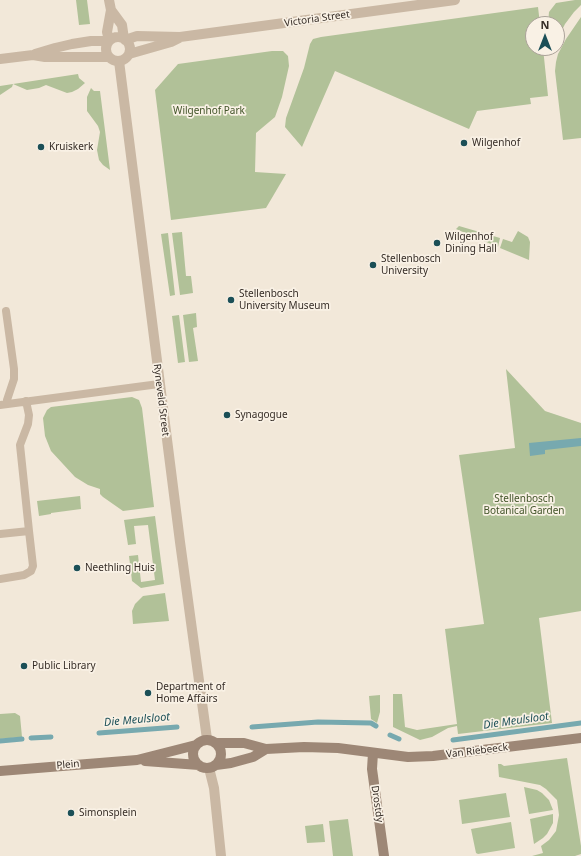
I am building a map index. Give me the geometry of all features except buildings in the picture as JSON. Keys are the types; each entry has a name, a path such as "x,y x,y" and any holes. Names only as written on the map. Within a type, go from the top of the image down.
{"street":[{"name":"Victoria Street","path":"124,40 137,36 180,37 455,0"},
{"path":"110,5 122,25 124,40"},
{"path":"108,57 106,48 109,41 107,32 110,5"},
{"path":"0,59 34,55 108,57 119,61 129,54 130,48 128,43 119,37 109,41 91,41 72,44 44,50 34,55"},
{"name":"Victoria Street","path":"129,54 171,42 180,37"},
{"name":"Ryneveld Street","path":"119,61 159,384 207,739"},
{"name":"Van Riebeeck","path":"373,753 408,757 433,756 581,738"},
{"path":"221,856 212,767 221,758 222,754 220,746 210,739 207,739 199,742 193,749 193,758 199,765 212,767 253,757 266,749"},
{"path":"217,743 244,743 266,749 304,747 338,748 373,753"},
{"name":"Plein","path":"137,760 196,745"},
{"name":"Drostdy","path":"373,753 372,769 384,856"},
{"name":"Plein","path":"0,771 137,760 199,765"}],"lane":[{"path":"4,404 7,400 14,379 6,311"},
{"path":"4,404 159,384"},
{"path":"0,579 24,575 31,571 33,566 20,445 28,424 29,415 26,401"},
{"path":"0,534 29,531"}],"green space":[{"path":"76,0 87,0 90,24 79,25"},
{"path":"581,0 581,5 565,24 565,16 549,16 549,12 556,3"},
{"path":"538,7 539,16 525,16 525,56 544,56 548,96 530,98 531,104 477,111 469,129 335,71 302,147 285,127 286,118 304,68 310,44 313,39"},
{"path":"581,17 581,138 563,140 555,71 558,56 565,56 566,39"},
{"name":"Wilgenhof Park","path":"272,51 283,51 288,56 289,66 282,97 275,117 256,133 255,172 286,174 266,208 171,220 155,90 178,64"},
{"path":"78,74 79,78 85,83 78,89 67,93 46,85 27,90 13,84"},
{"path":"13,84 12,87 0,95 0,86"},
{"path":"91,88 94,91 100,91 110,170 99,160 97,150 100,132 98,126 87,111 87,97"},
{"path":"459,226 500,238 498,247 456,229"},
{"path":"518,231 528,237 530,242 529,260 500,248 503,239 512,242"},
{"path":"182,232 186,276 191,276 193,293 180,295 172,233"},
{"path":"168,233 175,295 170,296 161,234"},
{"path":"196,313 197,327 193,328 198,361 189,362 183,315"},
{"path":"179,315 185,362 178,363 172,316"},
{"name":"Stellenbosch Botanical Garden","path":"506,369 545,411 581,423 581,611 539,618 552,723 458,734 457,726 448,728 432,737 420,740 393,727 393,694 402,694 405,727 417,730 457,724 445,629 484,624 459,455 515,448"},
{"path":"132,397 139,400 142,408 154,507 123,511 103,497 100,494 100,489 88,485 75,477 51,451 45,436 43,418 47,410 51,407"},
{"path":"80,496 81,509 39,516 37,501"},
{"path":"155,516 164,584 141,588 132,581 129,556 138,555 141,582 155,580 148,525 134,526 136,544 128,545 124,520"},
{"path":"165,593 169,621 133,624 132,611 135,604 143,596"},
{"path":"380,695 380,712 377,723 371,719 369,696"},
{"path":"15,713 20,716 22,737 0,739 0,714"},
{"path":"567,758 581,854 575,856 532,856 543,853 541,846 549,840 556,831 559,815 557,800 540,785 499,777 498,764 504,766"},
{"path":"524,787 537,790 542,793 549,800 553,810 529,814"},
{"path":"506,793 510,817 462,824 459,800"},
{"path":"553,814 553,823 547,834 534,844 530,819"},
{"path":"348,819 353,856 333,856 329,821"},
{"path":"511,822 515,848 478,854 476,853 471,829"},
{"path":"323,824 325,842 307,843 305,826"}],"water":[{"path":"581,438 581,446 545,450 545,454 530,456 529,443"}],"waterway":[{"name":"Die Meulsloot","path":"252,727 318,722 371,723 376,726"},
{"name":"Die Meulsloot","path":"453,740 581,723"},
{"name":"Die Meulsloot","path":"99,733 177,727"},
{"name":"Die Meulsloot","path":"390,735 399,739"},
{"name":"Die Meulsloot","path":"31,738 51,737"},
{"name":"Die Meulsloot","path":"0,741 22,739"}],"place":[{"name":"Wilgenhof","path":"464,143"},
{"name":"Kruiskerk","path":"41,147"},
{"name":"Wilgenhof Dining Hall","path":"437,243"},
{"name":"Stellenbosch University","path":"373,265"},
{"name":"Stellenbosch University Museum","path":"231,300"},
{"name":"Synagogue","path":"227,415"},
{"name":"Neethling Huis","path":"77,568"},
{"name":"Public Library","path":"24,666"},
{"name":"Department of Home Affairs","path":"148,693"},
{"name":"Simonsplein","path":"71,813"}]}
